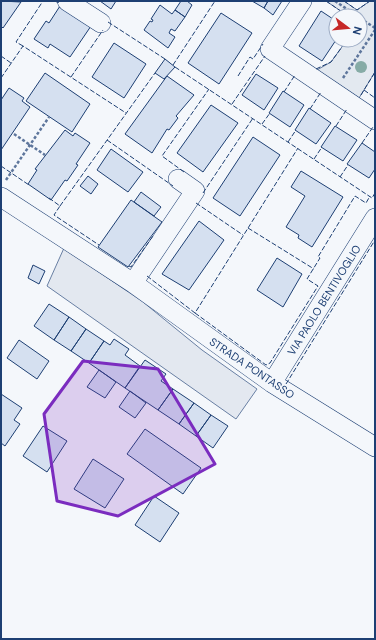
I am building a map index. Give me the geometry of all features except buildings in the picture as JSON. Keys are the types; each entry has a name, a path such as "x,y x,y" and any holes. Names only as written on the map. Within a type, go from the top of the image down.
{"street":[{"path":"67,1 101,23"},
{"path":"302,1 270,49 375,120"},
{"path":"133,283 195,191 178,179"},
{"name":"STRADA PONTASSO","path":"3,190 272,383 375,447"},
{"name":"VIA PAOLO BENTIVOGLIO","path":"272,383 375,218"}],"path":[{"path":"335,1 345,8"},
{"path":"334,92 375,29"},
{"path":"3,190 48,117"},
{"path":"14,134 45,155"}],"highlighted area":[{"path":"83,361 158,369 215,464 118,516 57,501 44,414"}],"shaded area":[{"path":"326,1 344,1 354,8 336,8"},
{"path":"370,1 375,1 375,72 359,98 317,70 331,62 341,48 368,48 368,8 360,8"},
{"path":"64,248 143,302 202,350 257,389 236,419 47,286"}],"fence":[{"path":"23,46 16,42 43,1"},
{"path":"54,1 60,3"},
{"path":"173,65 215,1"},
{"path":"326,1 336,8"},
{"path":"344,1 357,10 370,1"},
{"path":"108,22 165,59"},
{"path":"71,77 103,30"},
{"path":"238,76 250,57 253,59 263,44"},
{"path":"1,78 23,46 126,113"},
{"path":"316,69 331,62 341,48"},
{"path":"1,56 11,63"},
{"path":"232,104 265,56"},
{"path":"175,67 372,198 375,193"},
{"path":"361,95 375,72"},
{"path":"60,206 155,73"},
{"path":"284,92 295,75"},
{"path":"184,172 162,156 209,89"},
{"path":"364,90 375,98"},
{"path":"310,109 321,92"},
{"path":"336,126 347,109"},
{"path":"262,124 270,113"},
{"path":"203,193 253,118"},
{"path":"362,143 373,127"},
{"path":"288,142 296,130"},
{"path":"107,140 173,186"},
{"path":"314,159 322,147"},
{"path":"147,276 195,313 298,148"},
{"path":"340,177 348,165"},
{"path":"1,166 29,185"},
{"path":"195,313 266,365 270,363 318,286 307,279 320,258 318,257 355,196 366,203 370,196"},
{"path":"49,198 60,206 54,215 99,245"},
{"path":"196,203 243,235"},
{"path":"248,228 314,269"},
{"path":"129,266 131,267 153,236"},
{"path":"286,384 375,240"}]}
